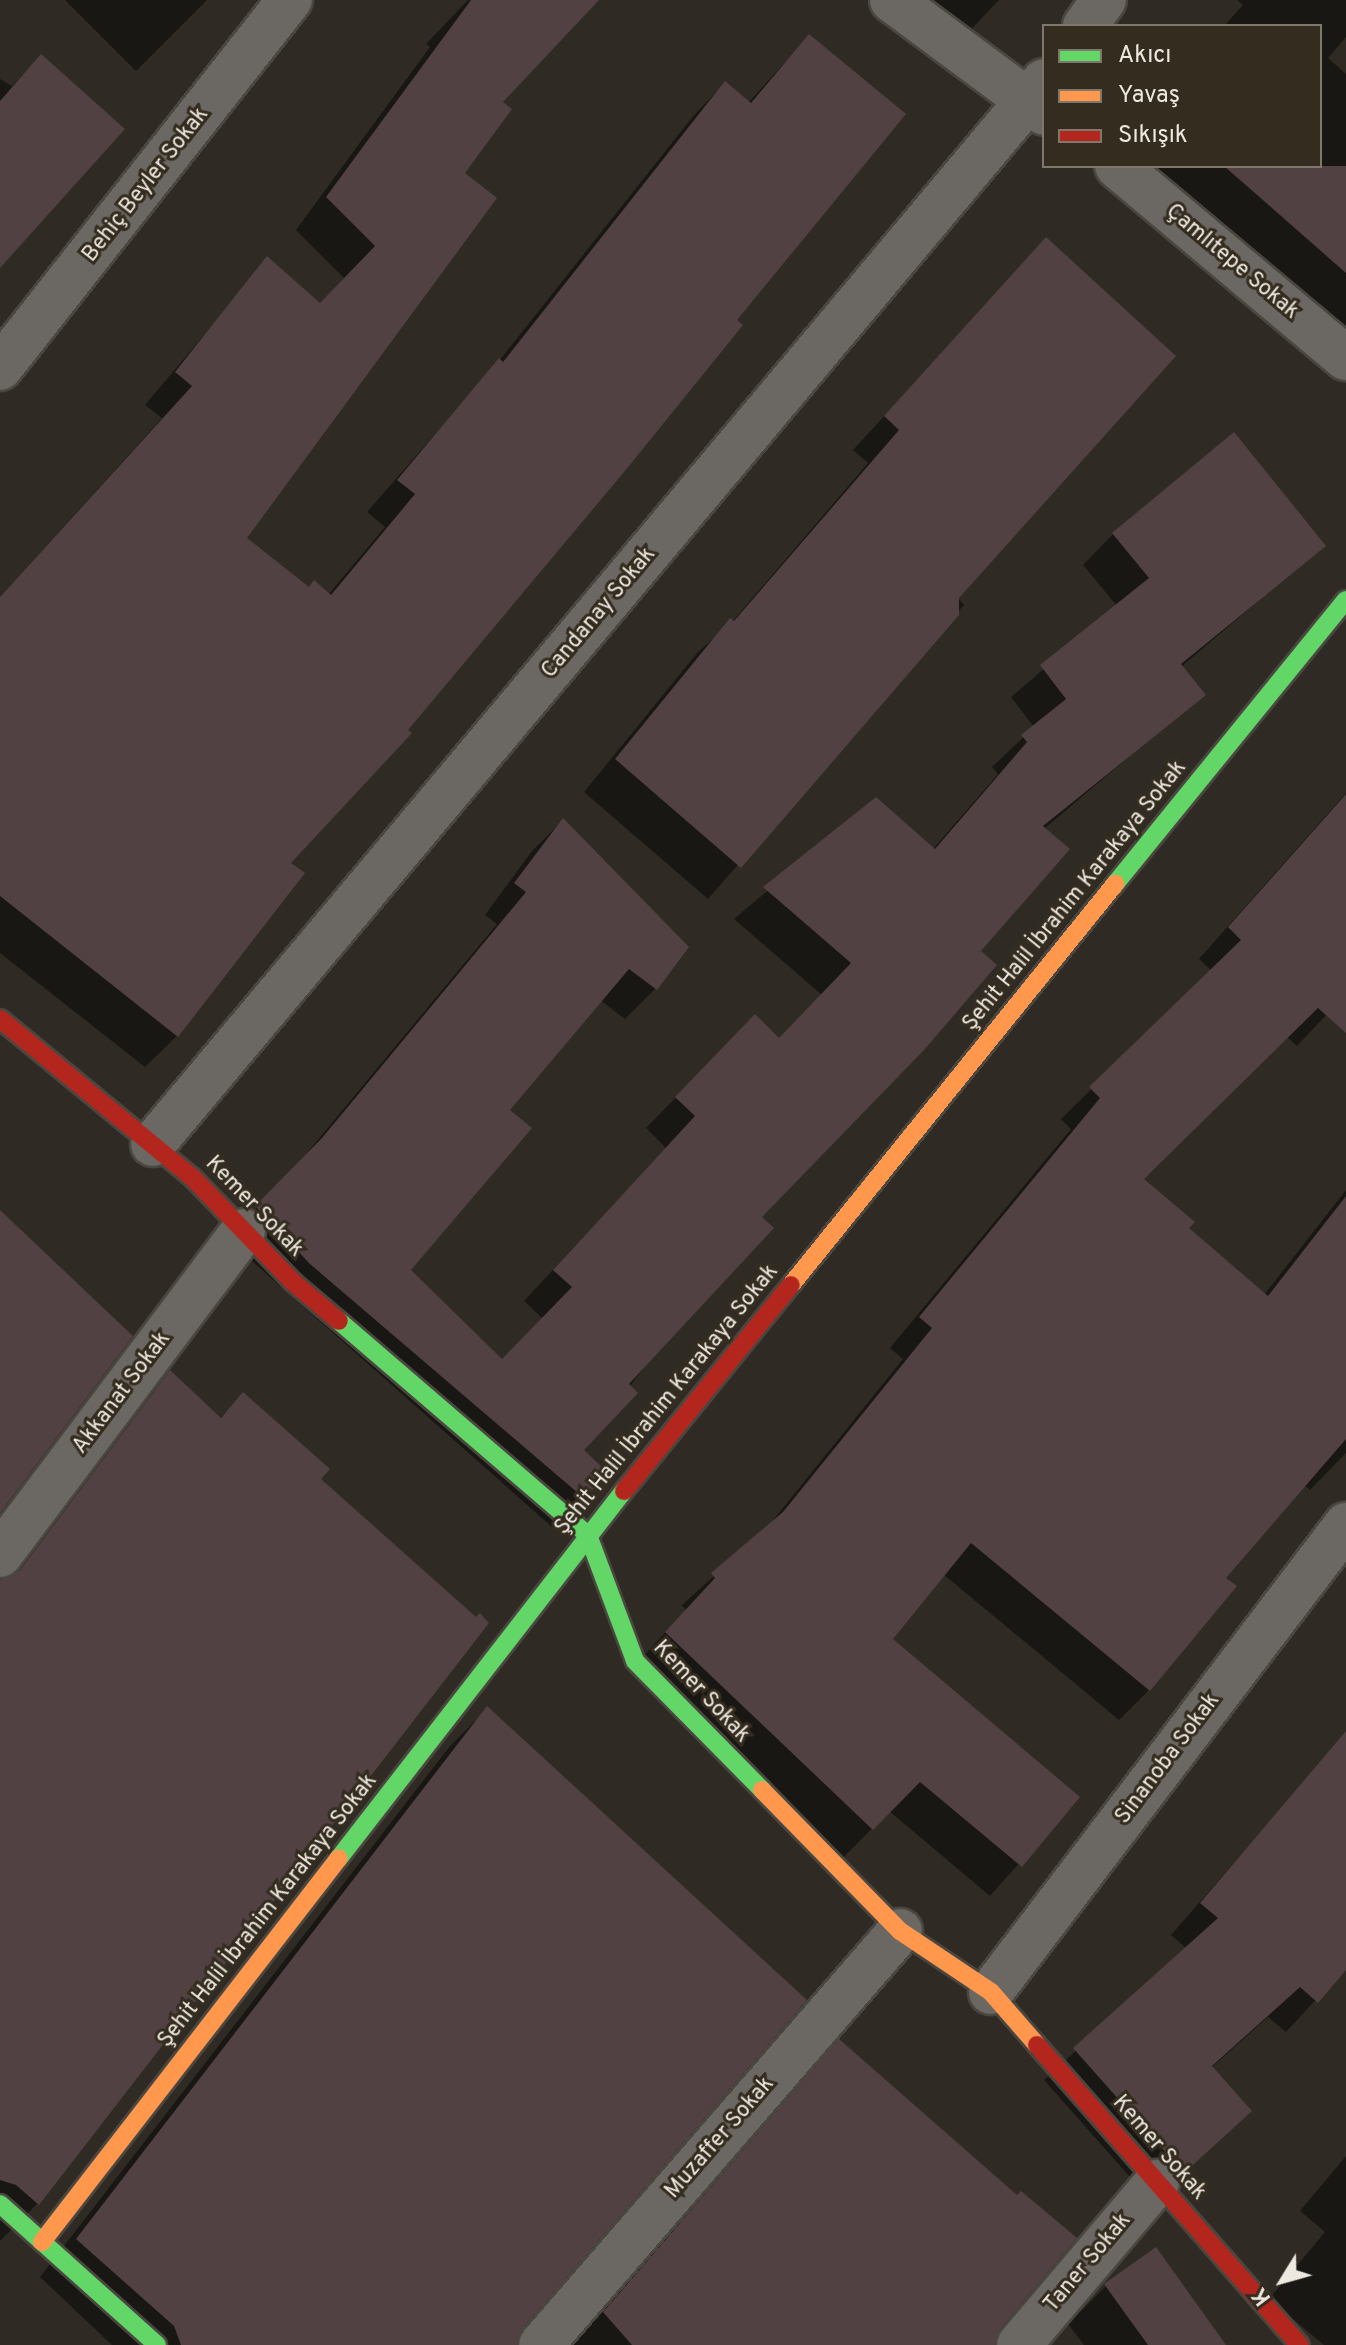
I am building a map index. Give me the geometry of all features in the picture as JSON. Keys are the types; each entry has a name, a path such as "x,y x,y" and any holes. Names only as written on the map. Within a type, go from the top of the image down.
{"street":[{"name":"Behiç Beyler Sokak","path":"8,344 290,0"},
{"path":"892,0 1038,99"},
{"path":"1086,24 1104,0"},
{"name":"Candanay Sokak","path":"153,1144 1038,99"},
{"name":"Çamlıtepe Sokak","path":"1119,168 1346,358"},
{"name":"Şehit Halil İbrahim Karakaya Sokak","path":"42,2242 588,1535 1346,600"},
{"name":"Kemer Sokak","path":"0,1019 153,1144 293,1282 588,1535 635,1661 900,1931 991,1992 1300,2345"},
{"name":"Akkanat Sokak","path":"0,1555 243,1231"},
{"name":"Sinanoba Sokak","path":"991,1992 1346,1525"},
{"name":"Muzaffer Sokak","path":"541,2345 900,1931"},
{"name":"Taner Sokak","path":"1019,2345 1157,2182"},
{"path":"0,2204 157,2345"}],"building":[{"path":"471,0 599,0 503,102 512,109 465,173 497,198 247,538 309,587 314,580 331,595 415,494 397,480 499,358 503,362 725,81 751,103 809,34 906,114 737,320 743,325 408,730 412,733 291,863 305,873 178,1037 0,896 0,597 192,386 175,372 267,256 320,303 375,246 326,197"},
{"path":"41,54 125,129 0,268 0,101"},
{"path":"1346,166 1346,273 1226,168"},
{"path":"1046,237 1176,356 959,598 959,615 741,868 615,759 730,618 734,621 899,430 884,416"},
{"path":"1234,432 1326,546 1181,664 1206,695 1043,826 1070,849 981,951 997,965 924,1050 762,1217 774,1228 629,1384 638,1393 584,1450 607,1472 585,1499 310,1264 255,1206 322,1138 526,892 514,883 563,818 689,947 657,990 629,969 510,1110 532,1128 411,1270 502,1359 572,1287 553,1270 695,1116 675,1097 755,1014 779,1038 851,963 763,887 876,797 935,849 1027,742 1021,735 1066,699 1040,665 1149,578 1112,533"},
{"path":"1346,794 1346,1033 1318,1008 1144,1179 1195,1222 1189,1228 1268,1296 1346,1196 1346,1439 1226,1578 1237,1586 1150,1691 971,1543 893,1639 1080,1797 1022,1867 920,1782 873,1830 665,1632 715,1578 711,1573 783,1512 932,1328 919,1317 1100,1098 1089,1087 1241,940 1228,927"},
{"path":"0,1210 133,1336 0,1513"},
{"path":"170,1370 221,1418 243,1392 330,1469 321,1479 476,1617 480,1613 489,1623 39,2205 16,2185 0,2180 0,1580 20,1570"},
{"path":"487,1706 807,2000 522,2329 517,2345 181,2345 174,2326 76,2239"},
{"path":"1346,1731 1346,1970 1318,2003 1300,1987 1212,2066 1252,2111 1184,2173 1073,2048 1218,1918 1200,1903"},
{"path":"839,2039 1017,2195 1021,2191 1077,2238 1000,2329 995,2345 632,2345 603,2312"},
{"path":"1156,2247 1226,2345 1148,2345 1104,2284"}],"traffic: fast":[{"path":"1115,884 1346,600"},
{"path":"339,1321 588,1535 635,1661 762,1790"},
{"path":"339,1858 624,1491"},
{"path":"0,2204 157,2345"}],"traffic: slow":[{"path":"791,1285 1115,884"},
{"path":"762,1790 900,1931 991,1992 1037,2045"},
{"path":"42,2242 339,1858"}],"traffic: jam":[{"path":"0,1019 192,1177 293,1282 339,1321"},
{"path":"624,1491 791,1285"},
{"path":"1037,2045 1300,2345"}]}
